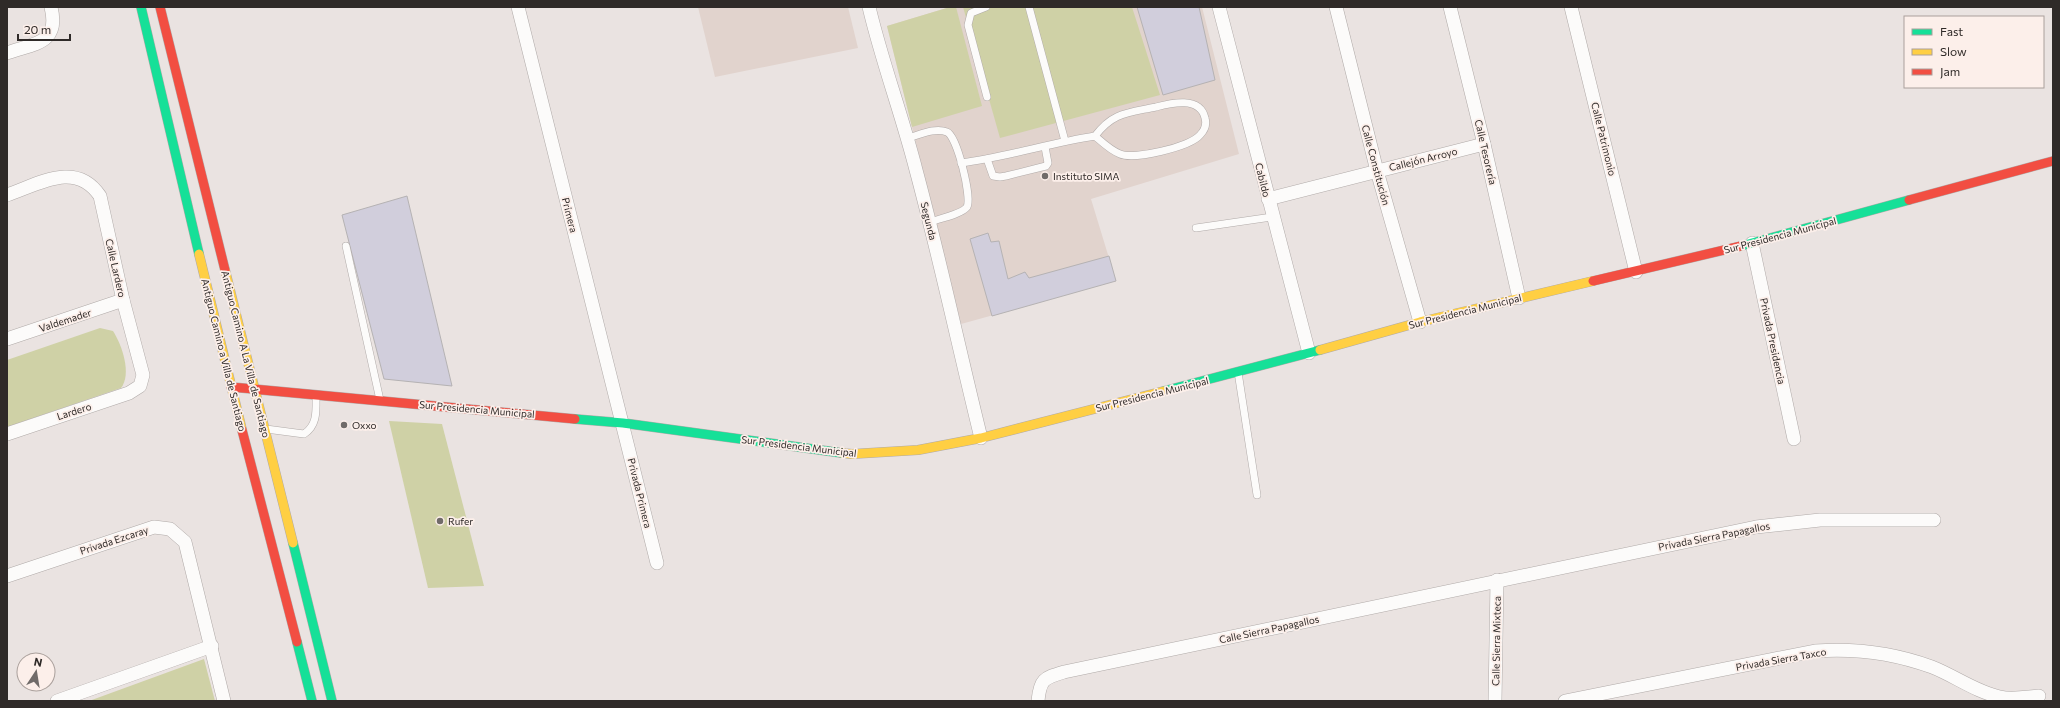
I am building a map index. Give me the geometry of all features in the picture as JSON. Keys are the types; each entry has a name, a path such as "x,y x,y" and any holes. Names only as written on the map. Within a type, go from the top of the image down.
{"street":[{"path":"7,53 45,40 50,34 54,25 51,7"},
{"name":"Antiguo Camino a Villa de Santiago","path":"141,7 231,387 312,701"},
{"name":"Antiguo Camino A La Villa de Santiago","path":"160,7 332,701"},
{"name":"Primera","path":"518,7 623,423"},
{"name":"Segunda","path":"869,7 908,138 930,222 981,438"},
{"name":"Cabildo","path":"1219,7 1272,217 1309,353"},
{"name":"Calle Constitución","path":"1336,7 1377,170 1420,322"},
{"name":"Calle Tesorería","path":"1450,7 1484,144 1519,298"},
{"name":"Calle Patrimonio","path":"1571,7 1636,272"},
{"name":"Callejón Arroyo","path":"1268,199 1377,170 1484,144"},
{"name":"Sur Presidencia Municipal","path":"231,387 623,423 852,454 918,450 981,438 1238,372 1420,322 1752,244 2053,160"},
{"name":"Calle Lardero","path":"7,195 61,177 82,179 93,186 100,196 123,300 144,375 140,386"},
{"name":"Privada Presidencia","path":"1752,244 1794,439"},
{"name":"Valdemader","path":"7,339 123,300"},
{"name":"Lardero","path":"7,434 130,393 140,386"},
{"name":"Privada Primera","path":"623,423 657,563"},
{"name":"Privada Sierra Papagallos","path":"1496,580 1786,522 1862,518 1934,520"},
{"name":"Privada Ezcaray","path":"7,576 154,527 170,529 185,542 212,646 224,701"},
{"name":"Calle Sierra Papagallos","path":"1038,701 1042,681 1048,676 1496,580"},
{"name":"Calle Sierra Mixteca","path":"1495,701 1496,580"},
{"path":"57,701 212,646"},
{"name":"Privada Sierra Taxco","path":"1565,701 1815,651 1840,649 1881,653 1912,660 1934,668 1985,692 2000,697 2018,698 2039,696"}],"lane":[{"path":"986,7 971,13 968,25 987,97"},
{"path":"1029,7 1065,141"},
{"path":"961,163 987,159 1045,147 1065,141 1095,136 1104,123 1116,116 1170,104 1186,102 1198,107 1204,114 1206,122 1204,130 1199,136 1189,142 1146,154 1132,156 1121,155 1109,148 1095,136"},
{"path":"908,138 936,131 948,132 953,137 961,163 968,195 967,207 962,211 930,222"},
{"path":"987,159 993,176 1006,176 1046,166 1048,163 1045,147"},
{"path":"1196,228 1272,217"},
{"path":"346,246 380,401"},
{"path":"1238,372 1257,495"},
{"path":"264,428 297,434 304,434 309,431 315,421 316,395"}],"shaded area":[{"path":"698,7 848,7 858,48 715,77"},
{"name":"Instituto SIMA","path":"950,7 1202,7 1239,154 1091,199 1116,281 961,324 887,26"}],"green space":[{"path":"950,7 956,7 982,106 912,127 887,26"},
{"path":"963,7 1132,7 1160,95 1000,138"},
{"path":"100,328 113,331 120,344 126,368 126,375 121,388 7,427 7,360"},
{"name":"Rufer","path":"389,421 442,424 484,586 428,588"},
{"path":"204,659 215,701 89,701"}],"building":[{"path":"1137,7 1199,7 1215,80 1163,95"},
{"path":"407,196 452,386 384,379 342,215"},
{"path":"988,233 991,242 999,241 1008,279 1025,272 1029,278 1109,256 1116,281 992,316 970,239"}],"traffic: fast":[{"path":"141,7 199,254"},
{"path":"1741,246 1909,200"},
{"path":"1164,391 1320,350"},
{"path":"575,419 623,423 842,453"},
{"path":"293,543 332,701"},
{"path":"297,642 312,701"}],"traffic: slow":[{"path":"199,254 242,430"},
{"path":"225,270 293,543"},
{"path":"1320,350 1420,322 1593,281"},
{"path":"842,453 852,454 918,450 981,438 1164,391"}],"traffic: jam":[{"path":"160,7 225,270"},
{"path":"1909,200 2053,161"},
{"path":"1593,281 1741,246"},
{"path":"231,387 575,419"},
{"path":"242,430 297,642"}],"place":[{"name":"Instituto SIMA","path":"1045,176"},
{"name":"Oxxo","path":"344,425"},
{"name":"Rufer","path":"440,521"}]}
